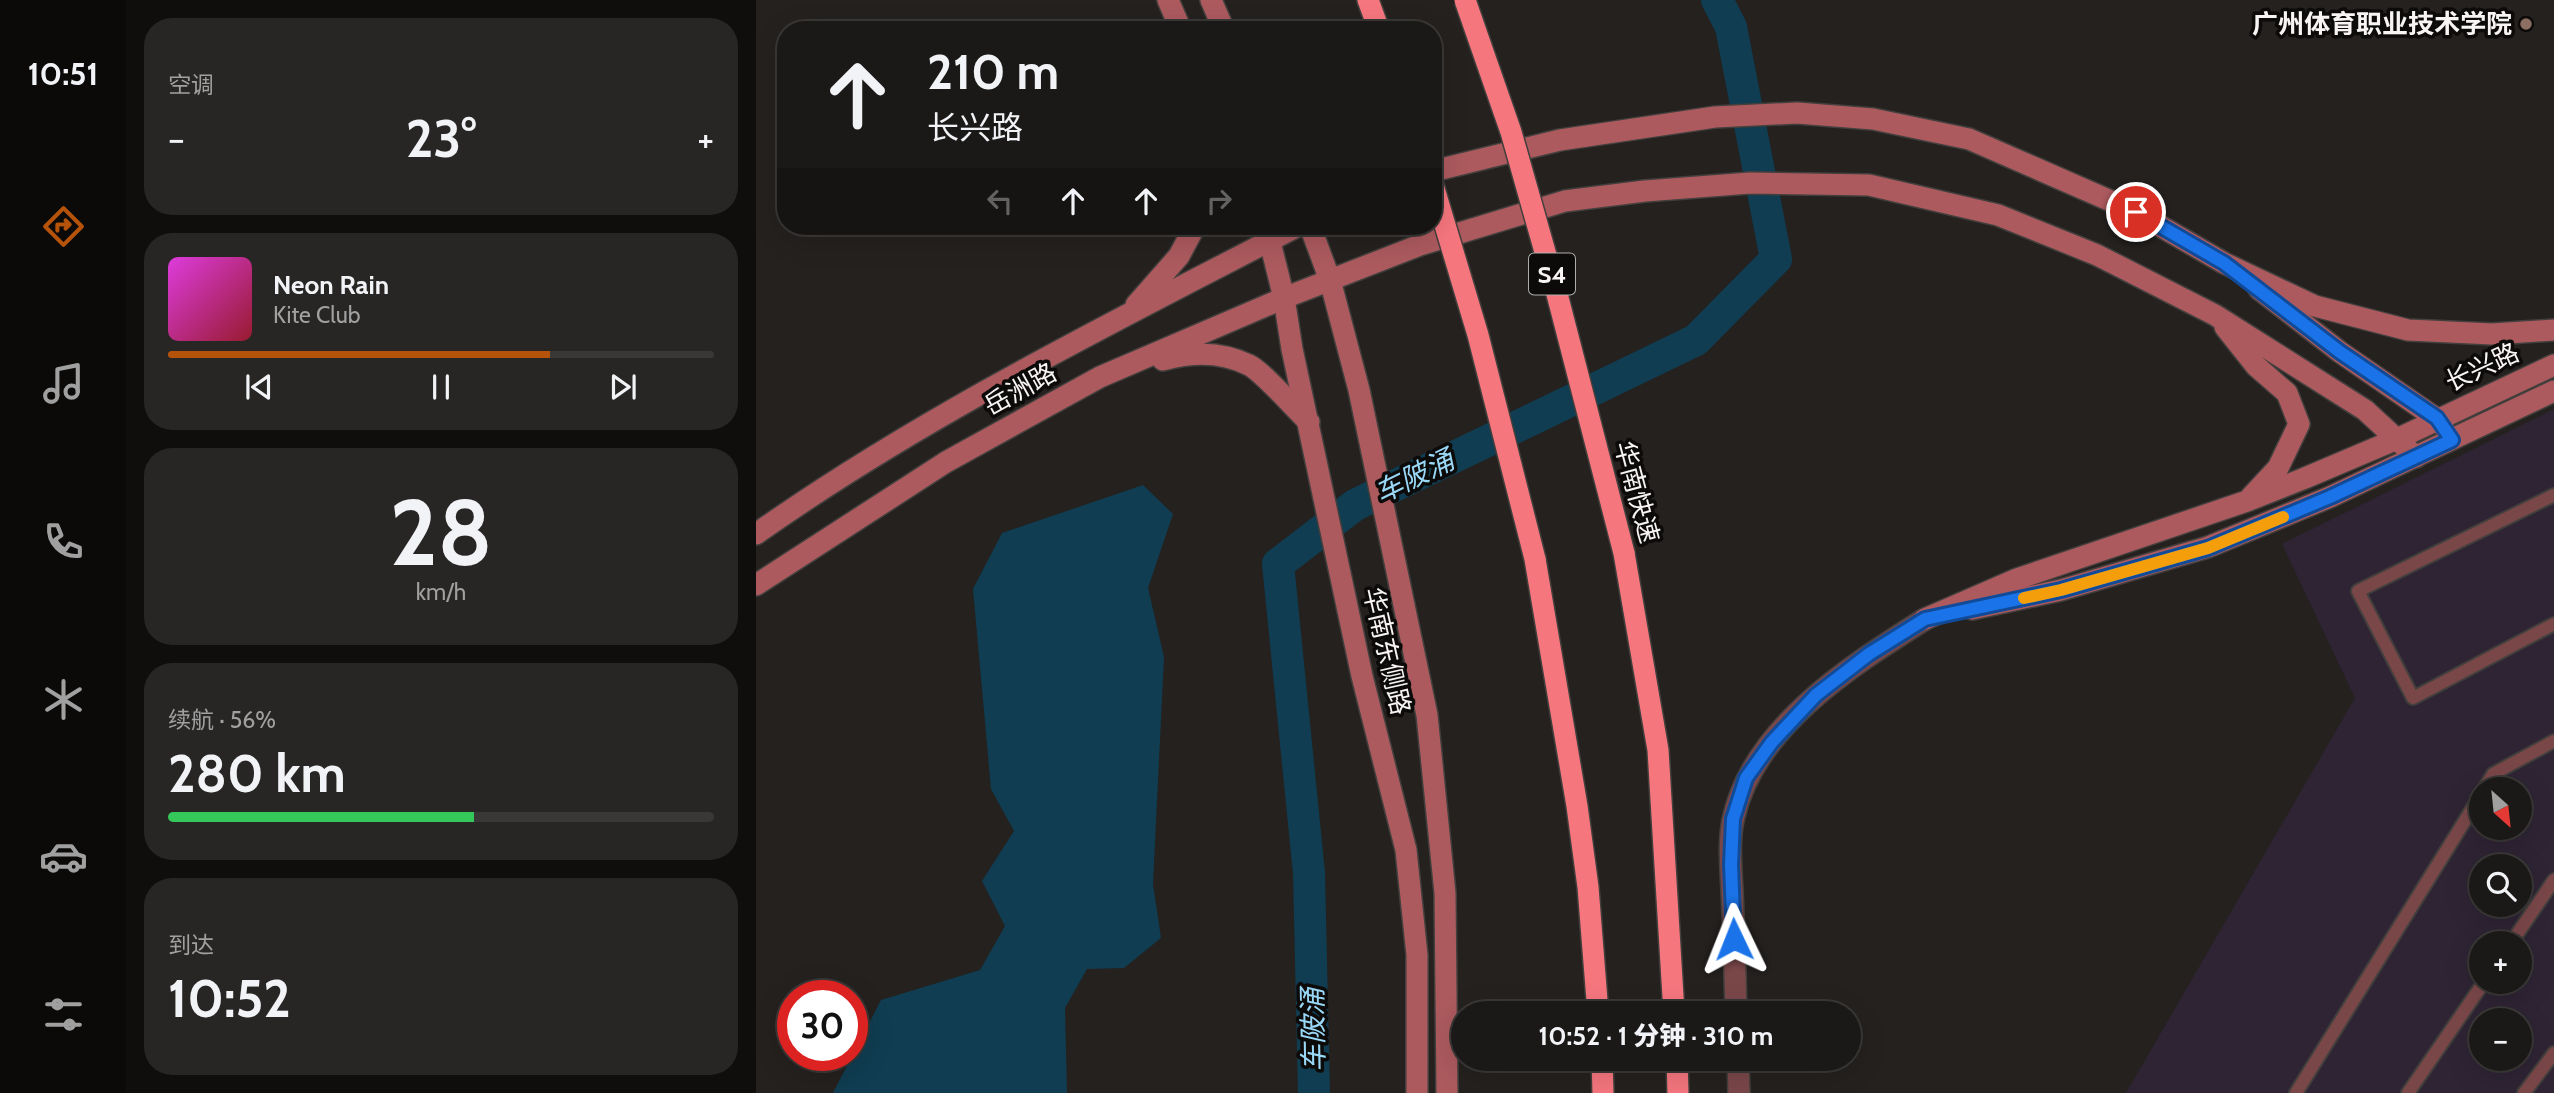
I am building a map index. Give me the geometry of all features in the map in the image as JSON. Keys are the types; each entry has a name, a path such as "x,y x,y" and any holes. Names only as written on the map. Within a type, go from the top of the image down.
{"highway":[{"path":"1368,0 1376,21"},
{"name":"华南快速","path":"1465,0 1511,132 1625,553 1658,750 1673,1001"},
{"path":"1442,215 1478,335 1535,559 1579,820 1588,887 1597,1001"},
{"path":"1602,1071 1603,1093"},
{"path":"1677,1071 1678,1093"}],"street":[{"path":"1168,0 1177,21"},
{"path":"1210,0 1220,21"},
{"path":"1442,169 1560,140 1715,117 1797,113 1874,119 1969,139 2136,212 2224,263 2315,306 2408,330 2492,334 2554,330"},
{"name":"岳洲路","path":"756,585 946,462 1100,377 1330,279 1420,245 1565,201 1644,191 1750,183 1869,185 1998,215 2098,255 2215,315 2365,410 2416,457"},
{"path":"1127,315 1180,256 1190,235"},
{"name":"岳洲路","path":"756,534 941,418 1265,235"},
{"name":"华南东侧路","path":"1268,235 1284,298 1362,676 1406,850 1417,955 1417,1093"},
{"name":"华南东侧路","path":"1313,235 1330,279 1359,390 1427,715 1445,893 1447,1093"},
{"path":"2224,263 2340,352 2437,418 2452,440"},
{"path":"2215,315 2256,366 2287,393 2299,424 2278,468 2247,501"},
{"path":"1100,377 1180,355 1217,354 1251,366 1309,422"},
{"name":"长兴路","path":"1925,619 2017,579 2247,501 2397,439 2554,365"},
{"name":"长兴路","path":"1925,619 2061,590 2208,548 2330,497 2554,391"},
{"path":"1736,1001 1732,830 1746,778 1772,742 1816,695 1869,654 1925,619"},
{"path":"1738,1071 1739,1093"}],"lane":[{"path":"2554,495 2358,590 2413,698 2554,624"},
{"path":"2491,777 2554,741"},
{"path":"2297,1093 2469,814"},
{"path":"2519,931 2554,880"},
{"path":"2408,1093 2476,994"},
{"path":"2524,1093 2554,1053"}],"shaded area":[{"path":"2554,409 2554,1093 2126,1093 2355,698 2282,544"}],"water":[{"path":"1143,485 1173,514 1148,588 1164,657 1153,884 1161,938 1124,968 1087,969 1065,1008 1067,1093 833,1093 844,1071 868,1071 868,1025 881,1000 980,970 1005,926 982,881 1014,831 991,789 973,589 1002,533"}],"waterway":[{"name":"车陂涌","path":"1314,1093 1309,873 1278,564 1355,505 1696,340 1776,259 1731,27 1717,0"}],"slow traffic":[{"path":"2024,598 2208,548 2283,517"}],"place":[{"name":"广州体育职业技术学院","path":"2526,24"}],"route":[{"path":"1734,939 1731,865 1733,819 1746,778 1772,742 1816,695 1869,654 1925,619 2061,590 2208,548 2330,497 2452,440 2437,418 2340,352 2224,263 2136,212"}]}
